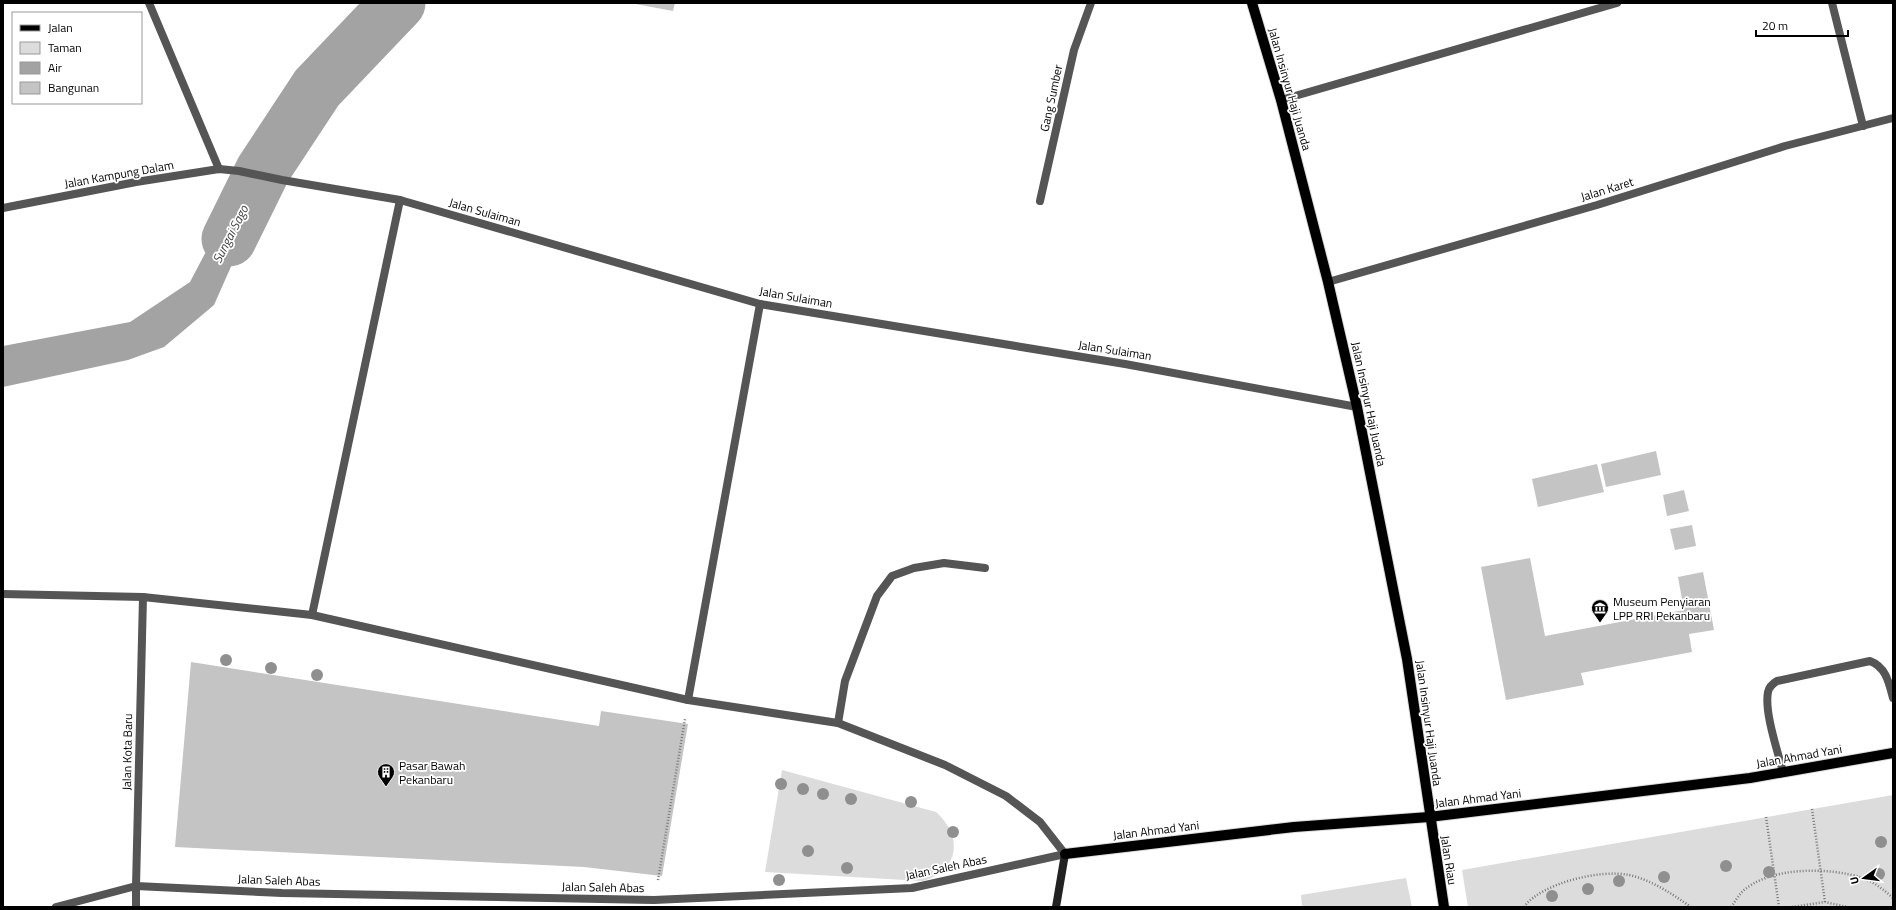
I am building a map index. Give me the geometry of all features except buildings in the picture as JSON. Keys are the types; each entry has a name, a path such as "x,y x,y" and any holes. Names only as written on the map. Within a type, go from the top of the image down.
{"main road":[{"name":"Jalan Insinyur Haji Juanda","path":"1252,3 1281,100 1328,282 1358,407 1407,659 1429,817"},
{"name":"Jalan Ahmad Yani","path":"1065,854 1294,827 1429,817 1734,780 1893,753"},
{"name":"Jalan Riau","path":"1429,817 1444,907"},
{"path":"1056,907 1065,854"}],"street":[{"path":"149,3 219,169"},
{"name":"Gang Sumber","path":"1040,201 1074,50 1091,3"},
{"path":"1281,100 1616,3"},
{"path":"1832,3 1863,126"},
{"name":"Jalan Karet","path":"1328,282 1597,205 1785,146 1893,118"},
{"name":"Jalan Kampung Dalam","path":"3,208 136,182 219,169 239,170"},
{"name":"Jalan Sulaiman","path":"239,170 282,180 400,200 760,304 1157,369 1358,407"},
{"path":"312,615 400,200"},
{"path":"688,700 760,304"},
{"path":"838,723 845,681 877,596 892,576 914,568 944,563 985,568"},
{"path":"3,594 143,597 312,615 688,700 838,723 945,765 1006,796 1040,822 1065,854"},
{"name":"Jalan Kota Baru","path":"136,907 143,597"},
{"path":"1783,772 1768,712 1768,692 1772,684 1777,681 1870,661 1876,664 1884,673 1893,698"},
{"name":"Jalan Saleh Abas","path":"56,907 136,886 654,904 912,888 1065,854"}],"path":[{"path":"654,904 688,700"},
{"path":"1812,809 1825,902"},
{"path":"1766,817 1779,907"},
{"path":"1731,907 1743,892 1762,880 1775,875 1820,870 1863,878 1879,886 1893,898"},
{"path":"1524,907 1527,903 1549,888 1573,880 1611,873 1629,875 1656,884 1691,907"},
{"path":"1792,907 1825,902 1846,907"}],"green space":[{"path":"782,770 936,812 945,821 951,831 954,841 954,851 950,861 944,869 935,876 923,881 765,872"},
{"path":"1893,795 1893,907 1468,907 1462,870"},
{"path":"1406,878 1412,907 1302,907 1301,895"}],"water":[{"path":"263,170 264,192 214,305 164,347 128,360 3,387 3,346 130,322 190,282 241,185"}],"waterway":[{"name":"Sungai Sago","path":"229,239 263,170 317,88 398,3"}],"place":[{"name":"Museum Penyiaran LPP RRI Pekanbaru","path":"1600,623"},
{"name":"Pasar Bawah Pekanbaru","path":"386,787"}]}
